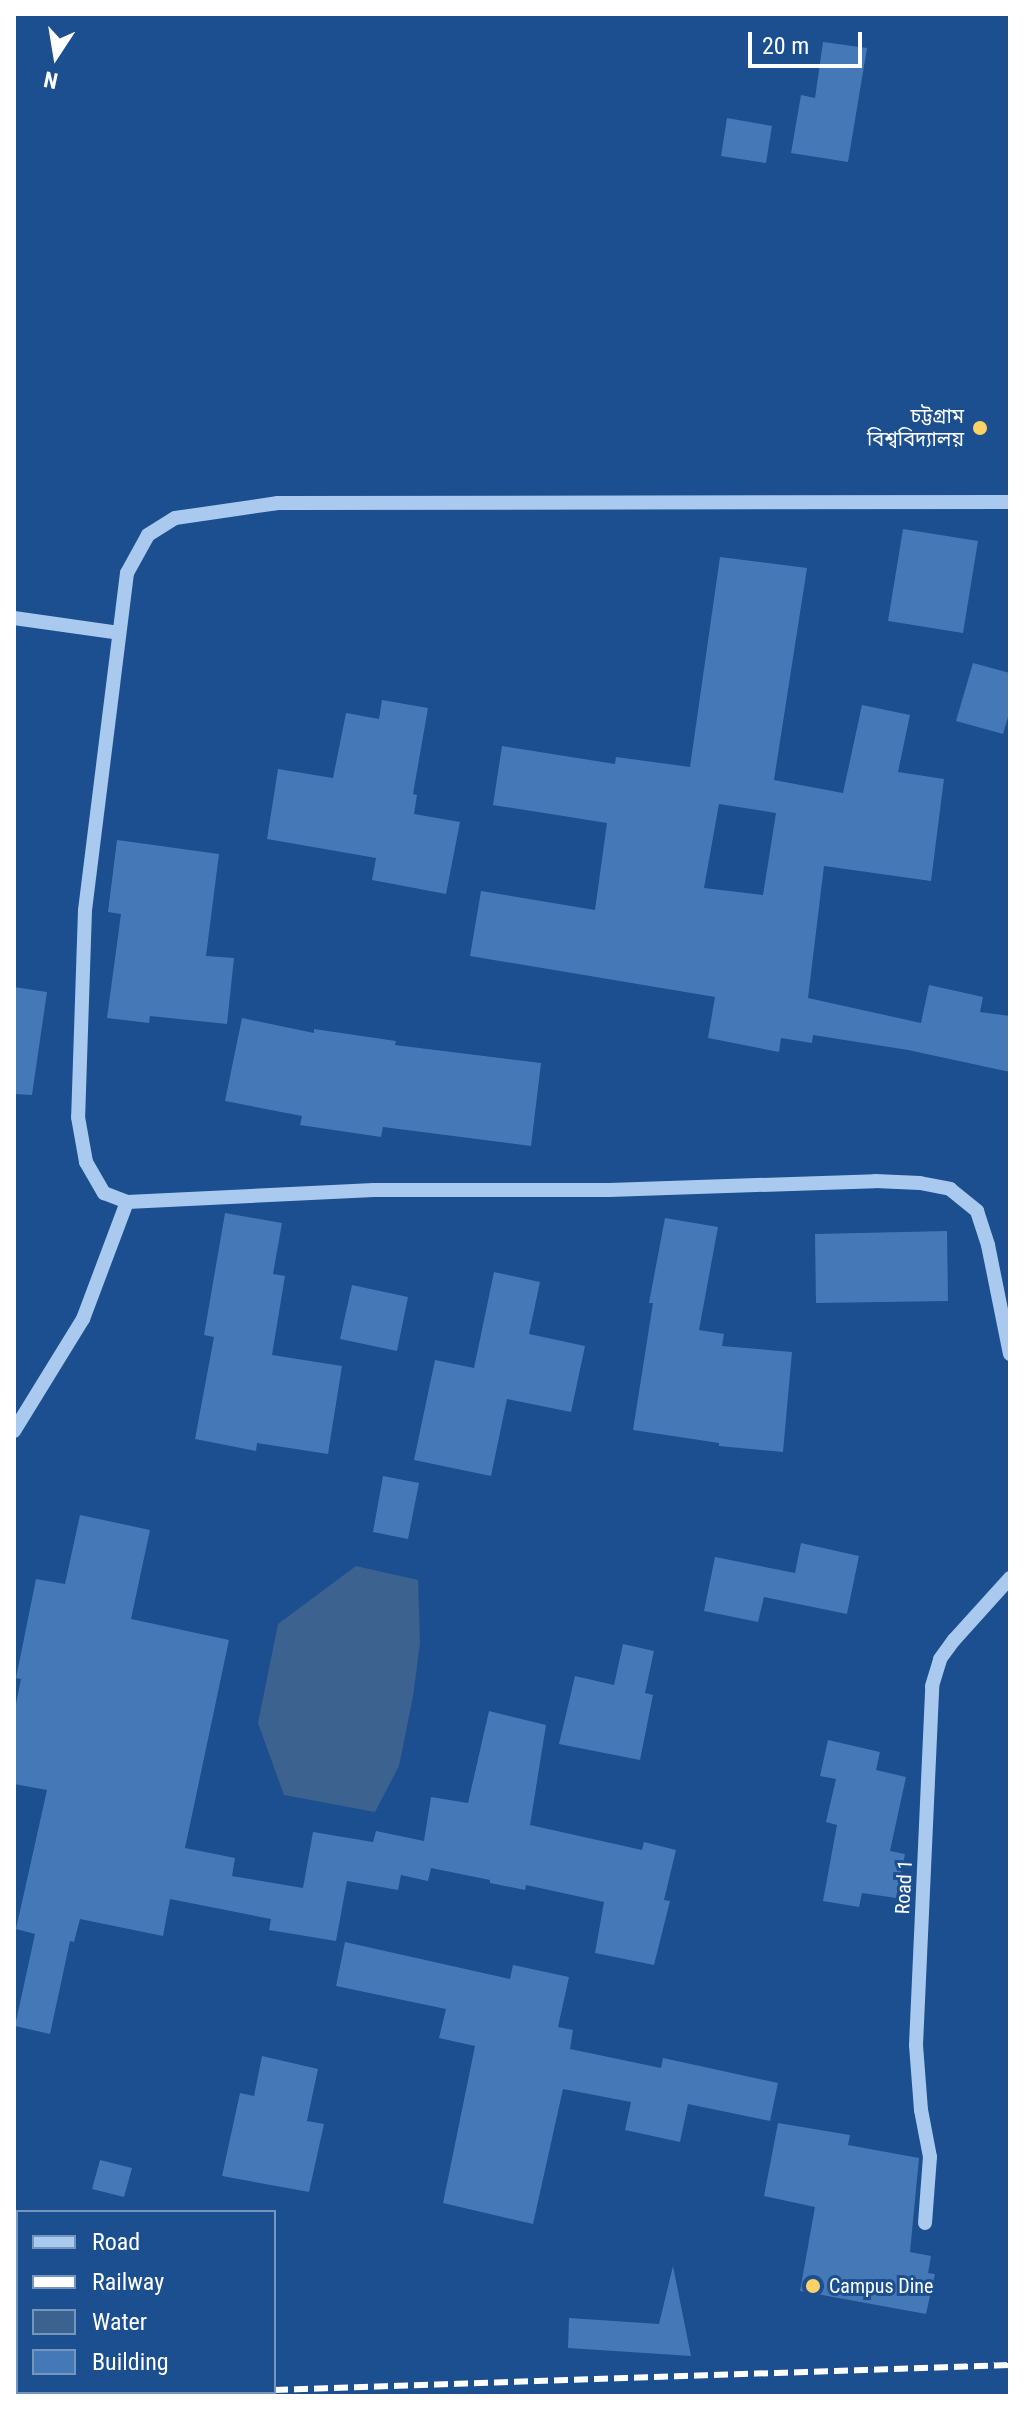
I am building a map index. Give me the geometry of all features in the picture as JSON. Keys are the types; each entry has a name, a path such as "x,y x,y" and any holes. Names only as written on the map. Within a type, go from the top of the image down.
{"street":[{"path":"1010,502 278,503 175,518 148,535 127,573 85,910 78,1117 86,1162 104,1193 127,1202 374,1190 609,1190 920,1183 950,1189 977,1211 988,1245 1010,1354"},
{"path":"14,618 119,633"},
{"path":"14,1431 83,1319 127,1202"},
{"name":"Road 1","path":"925,2223 930,2157 921,2110 916,2045 932,1686 940,1659 1010,1578"}],"water":[{"path":"356,1566 418,1580 420,1643 413,1696 399,1766 375,1812 284,1795 258,1723 278,1624"}],"building":[{"path":"823,42 867,48 848,162 791,153 801,95 815,98"},
{"path":"727,118 772,126 766,163 721,156"},
{"path":"903,529 978,541 963,633 888,621"},
{"path":"720,557 807,568 774,780 843,793 862,705 910,715 898,772 944,779 931,881 824,866 808,998 921,1023 929,985 983,997 980,1012 1010,1016 1010,1072 908,1050 813,1035 812,1043 781,1038 779,1052 708,1038 715,997 470,956 481,891 595,910 607,823 493,805 502,746 615,764 616,757 690,767","holes":["719,804 776,813 763,895 704,888"]},
{"path":"973,663 1010,673 1010,710 1003,734 956,721"},
{"path":"382,700 428,708 413,794 417,795 414,814 460,822 446,894 372,880 376,858 267,839 278,769 333,778 346,713 379,719"},
{"path":"117,840 219,854 206,956 234,958 227,1024 150,1016 149,1023 107,1018 121,914 108,912"},
{"path":"14,987 47,992 32,1095 14,1094"},
{"path":"242,1018 314,1033 314,1029 396,1041 395,1045 541,1063 531,1146 383,1127 381,1137 300,1125 302,1116 225,1101"},
{"path":"225,1213 282,1223 273,1274 285,1276 272,1355 342,1366 328,1454 257,1443 256,1451 195,1439 214,1337 204,1335"},
{"path":"665,1218 718,1227 699,1330 724,1334 722,1346 792,1352 783,1452 719,1446 719,1443 633,1430 653,1303 649,1303"},
{"path":"947,1231 948,1301 816,1303 815,1234"},
{"path":"494,1272 540,1282 529,1334 585,1346 571,1412 507,1399 491,1476 414,1460 435,1360 474,1368"},
{"path":"352,1285 408,1297 397,1351 340,1339"},
{"path":"383,1476 419,1483 408,1539 373,1532"},
{"path":"80,1515 150,1530 131,1619 229,1640 185,1848 235,1858 232,1876 303,1888 313,1832 373,1842 376,1831 424,1841 431,1797 468,1803 489,1711 546,1725 530,1825 642,1850 644,1842 676,1850 664,1900 670,1901 654,1965 595,1953 604,1902 526,1885 525,1890 431,1868 428,1881 401,1875 398,1890 347,1881 336,1941 269,1930 271,1919 170,1899 163,1936 80,1919 74,1942 70,1941 50,2034 15,2026 35,1934 16,1929 47,1790 14,1784 14,1714 21,1679 16,1678 36,1579 65,1584"},
{"path":"801,1543 859,1556 847,1614 764,1597 758,1622 704,1611 715,1557 795,1573"},
{"path":"623,1644 654,1651 645,1693 653,1695 640,1760 559,1744 575,1676 614,1685"},
{"path":"828,1740 880,1752 876,1770 906,1777 890,1851 905,1854 896,1898 862,1893 859,1907 823,1901 837,1825 826,1822 836,1779 820,1776"},
{"path":"345,1942 510,1979 513,1965 569,1977 558,2027 573,2030 570,2049 661,2068 663,2058 778,2083 770,2121 688,2104 680,2142 625,2130 631,2102 563,2089 533,2224 443,2203 475,2046 439,2038 446,2009 336,1986"},
{"path":"262,2056 318,2069 307,2121 324,2124 309,2192 222,2176 240,2093 254,2096"},
{"path":"778,2123 850,2135 848,2145 919,2158 910,2252 931,2256 928,2273 935,2274 926,2314 800,2291 815,2207 764,2196"},
{"path":"100,2160 132,2168 124,2197 92,2189"},
{"path":"673,2266 691,2356 568,2348 569,2318 659,2324"}],"railway":[{"path":"276,2390 1010,2365"},
{"path":"105,2396 161,2394"}],"place":[{"name":"চট্টগ্রাম বিশ্ববিদ্যালয়","path":"980,428"},
{"name":"Campus Dine","path":"813,2286"}]}
